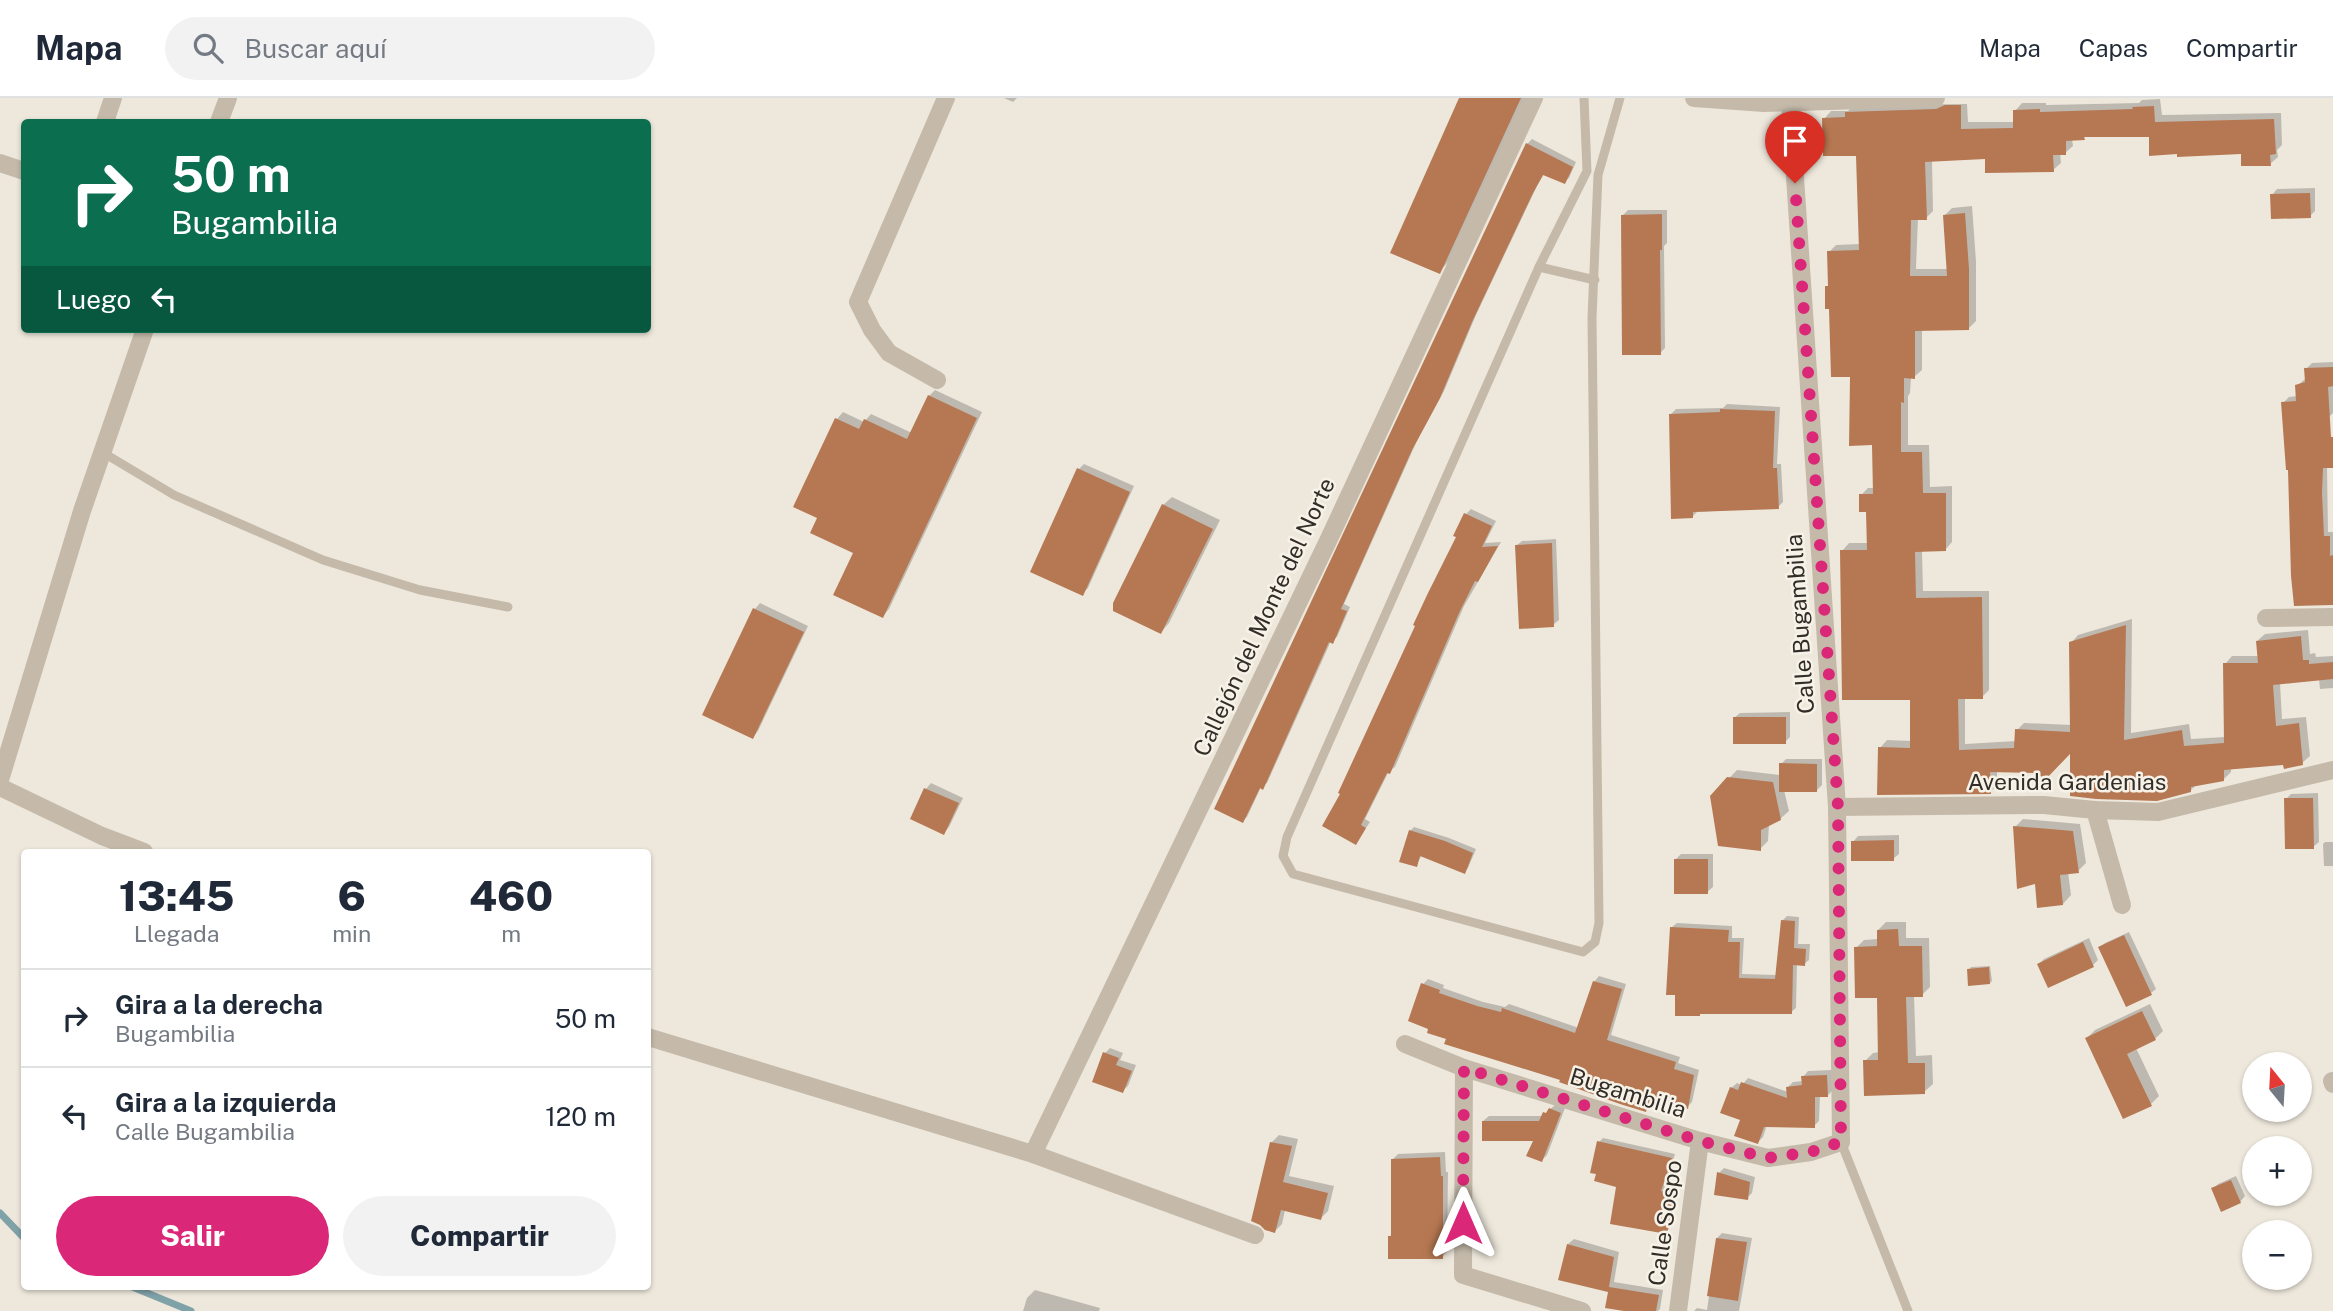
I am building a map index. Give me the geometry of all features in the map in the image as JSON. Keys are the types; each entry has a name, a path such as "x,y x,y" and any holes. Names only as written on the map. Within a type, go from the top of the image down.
{"street":[{"path":"106,119 113,98"},
{"path":"220,119 228,98"},
{"path":"937,380 889,353 872,330 858,302 946,98"},
{"name":"Callejón del Monte del Norte","path":"1033,1154 1328,541 1534,98"},
{"path":"1694,98 1764,103 1936,98"},
{"name":"Calle Bugambilia","path":"1790,102 1838,807 1841,1142"},
{"path":"0,163 21,170"},
{"path":"0,780 82,511 144,333"},
{"path":"2266,618 2333,617"},
{"name":"Avenida Gardenias","path":"1838,807 2044,805 2158,812 2333,770"},
{"path":"0,787 102,836 136,849"},
{"path":"2095,810 2122,905"},
{"path":"651,1038 1033,1154 1255,1235"},
{"name":"Bugambilia","path":"1405,1044 1464,1068 1700,1141 1768,1158 1811,1152 1841,1142"},
{"path":"1464,1068 1463,1275 1582,1311"},
{"name":"Calle Sospo","path":"1678,1311 1700,1141"}],"lane":[{"path":"1584,98 1587,171 1539,267 1287,837 1283,856 1293,874 1583,951 1595,942 1599,923 1592,318 1598,175 1620,98"},
{"path":"1587,171 1598,175"},
{"path":"1539,267 1595,280"},
{"path":"102,452 174,495 323,560 420,590 508,607"},
{"path":"1841,1142 1908,1311"}],"building":[{"path":"1459,98 1521,98 1440,274 1390,253"},
{"path":"1945,105 1961,105 1961,129 2013,128 2013,110 2040,109 2040,112 2154,106 2155,122 2274,119 2276,154 2270,155 2271,166 2241,166 2241,154 2149,156 2149,137 2084,137 2085,140 2066,141 2066,155 2053,155 2054,172 1985,173 1985,159 1925,162 1927,220 1911,220 1910,276 1947,276 1943,215 1965,213 1969,330 1915,331 1915,379 1904,378 1904,403 1901,402 1901,452 1922,452 1923,493 1946,493 1946,551 1915,552 1916,598 1982,597 1983,699 1958,699 1959,750 2014,748 2015,729 2070,732 2069,642 2126,625 2124,740 2182,730 2184,746 2224,743 2223,663 2258,663 2256,641 2301,636 2303,660 2309,660 2309,664 2333,662 2333,679 2273,685 2276,726 2299,723 2303,765 2284,769 2283,765 2224,770 2224,781 2191,787 2191,792 2157,801 2096,799 2070,796 2070,754 2045,780 2037,773 1990,772 1991,794 1877,795 1878,747 1910,748 1910,700 1842,700 1840,550 1867,550 1866,512 1859,512 1859,494 1873,494 1872,445 1849,446 1850,377 1831,377 1829,309 1825,309 1825,286 1828,286 1827,251 1859,250 1856,156 1823,156 1822,118 1845,117 1845,112 1936,109"},
{"path":"1526,143 1573,167 1565,184 1543,175 1533,193 1472,322 1440,398 1412,450 1341,609 1347,611 1333,644 1329,642 1263,790 1260,788 1243,823 1214,809"},
{"path":"2310,193 2311,218 2271,219 2270,194"},
{"path":"1662,214 1661,355 1622,355 1621,215"},
{"path":"2333,367 2333,386 2328,387 2333,468 2323,468 2322,493 2324,536 2330,536 2330,556 2333,555 2333,605 2294,606 2288,470 2281,402 2296,401 2295,385 2305,382 2304,368"},
{"path":"928,395 977,418 883,618 833,595 853,553 810,533 817,518 793,507 835,418 859,429 864,419 907,439"},
{"path":"1720,409 1775,411 1773,468 1777,468 1779,509 1693,512 1693,518 1671,519 1669,414 1720,412"},
{"path":"1077,468 1130,492 1083,596 1030,572"},
{"path":"1162,504 1213,529 1161,634 1113,611 1113,603"},
{"path":"1464,513 1492,526 1482,547 1498,546 1478,582 1475,581 1459,613 1390,774 1387,773 1361,825 1366,828 1356,845 1322,826 1340,794 1338,793 1415,626 1413,625 1456,537 1453,536"},
{"path":"1552,543 1554,627 1519,629 1515,545"},
{"path":"753,608 804,632 753,739 702,715"},
{"path":"1733,717 1786,717 1786,744 1733,744"},
{"path":"1779,763 1817,764 1817,792 1779,792"},
{"path":"1727,777 1773,782 1781,820 1761,830 1761,851 1718,846 1710,796"},
{"path":"924,788 959,803 944,835 910,819"},
{"path":"2284,798 2313,798 2314,849 2285,849"},
{"path":"2013,826 2073,831 2079,873 2060,875 2063,905 2037,908 2035,884 2017,889"},
{"path":"1409,830 1473,853 1465,874 1420,856 1417,867 1399,862"},
{"path":"1894,840 1894,861 1851,861 1851,841"},
{"path":"1674,859 1708,859 1708,894 1674,894"},
{"path":"1781,920 1795,921 1794,948 1806,949 1805,966 1793,965 1792,1014 1675,1016 1675,995 1666,995 1670,927 1729,930 1728,942 1740,942 1739,978 1775,979"},
{"path":"1898,929 1899,946 1922,946 1923,997 1906,997 1908,1063 1925,1063 1925,1094 1864,1096 1863,1060 1878,1060 1877,998 1855,998 1854,947 1877,946 1877,930"},
{"path":"2124,935 2152,995 2126,1007 2098,947"},
{"path":"2083,942 2094,967 2048,988 2037,964"},
{"path":"1989,967 1990,984 1968,986 1967,969"},
{"path":"1593,981 1622,989 1607,1040 1676,1062 1674,1069 1694,1075 1688,1109 1650,1097 1646,1112 1620,1104 1559,1082 1560,1080 1444,1044 1446,1039 1427,1033 1428,1029 1408,1021 1421,983 1440,990 1439,993 1477,1006 1501,1012 1502,1008 1575,1033"},
{"path":"2142,1011 2156,1040 2127,1054 2152,1106 2123,1119 2085,1038"},
{"path":"1103,1052 1119,1058 1116,1065 1132,1071 1123,1093 1092,1082"},
{"path":"1827,1075 1828,1097 1815,1097 1815,1128 1764,1127 1758,1144 1734,1136 1740,1120 1720,1113 1730,1087 1738,1090 1741,1082 1787,1098 1786,1087 1802,1085 1801,1076"},
{"path":"1549,1108 1561,1113 1542,1162 1526,1156 1533,1141 1482,1141 1482,1121 1539,1121 1543,1112 1546,1113"},
{"path":"1597,1141 1672,1158 1661,1191 1674,1194 1667,1234 1610,1224 1616,1187 1594,1181 1596,1174 1590,1173"},
{"path":"1270,1142 1292,1146 1283,1182 1328,1193 1321,1220 1281,1210 1275,1233 1251,1221"},
{"path":"1440,1157 1443,1176 1443,1259 1388,1259 1388,1236 1391,1236 1391,1159"},
{"path":"1717,1172 1750,1182 1748,1200 1714,1195"},
{"path":"2231,1180 2241,1203 2221,1212 2211,1188"},
{"path":"1716,1238 1747,1242 1738,1301 1707,1296"},
{"path":"1567,1244 1614,1257 1609,1287 1659,1295 1656,1311 1605,1308 1608,1292 1558,1280"}],"waterway":[{"path":"0,1213 21,1235"},
{"path":"140,1290 191,1311"}],"route":[{"path":"1463,1223 1464,1068 1700,1141 1768,1158 1811,1152 1841,1142 1838,807 1795,183"}]}
